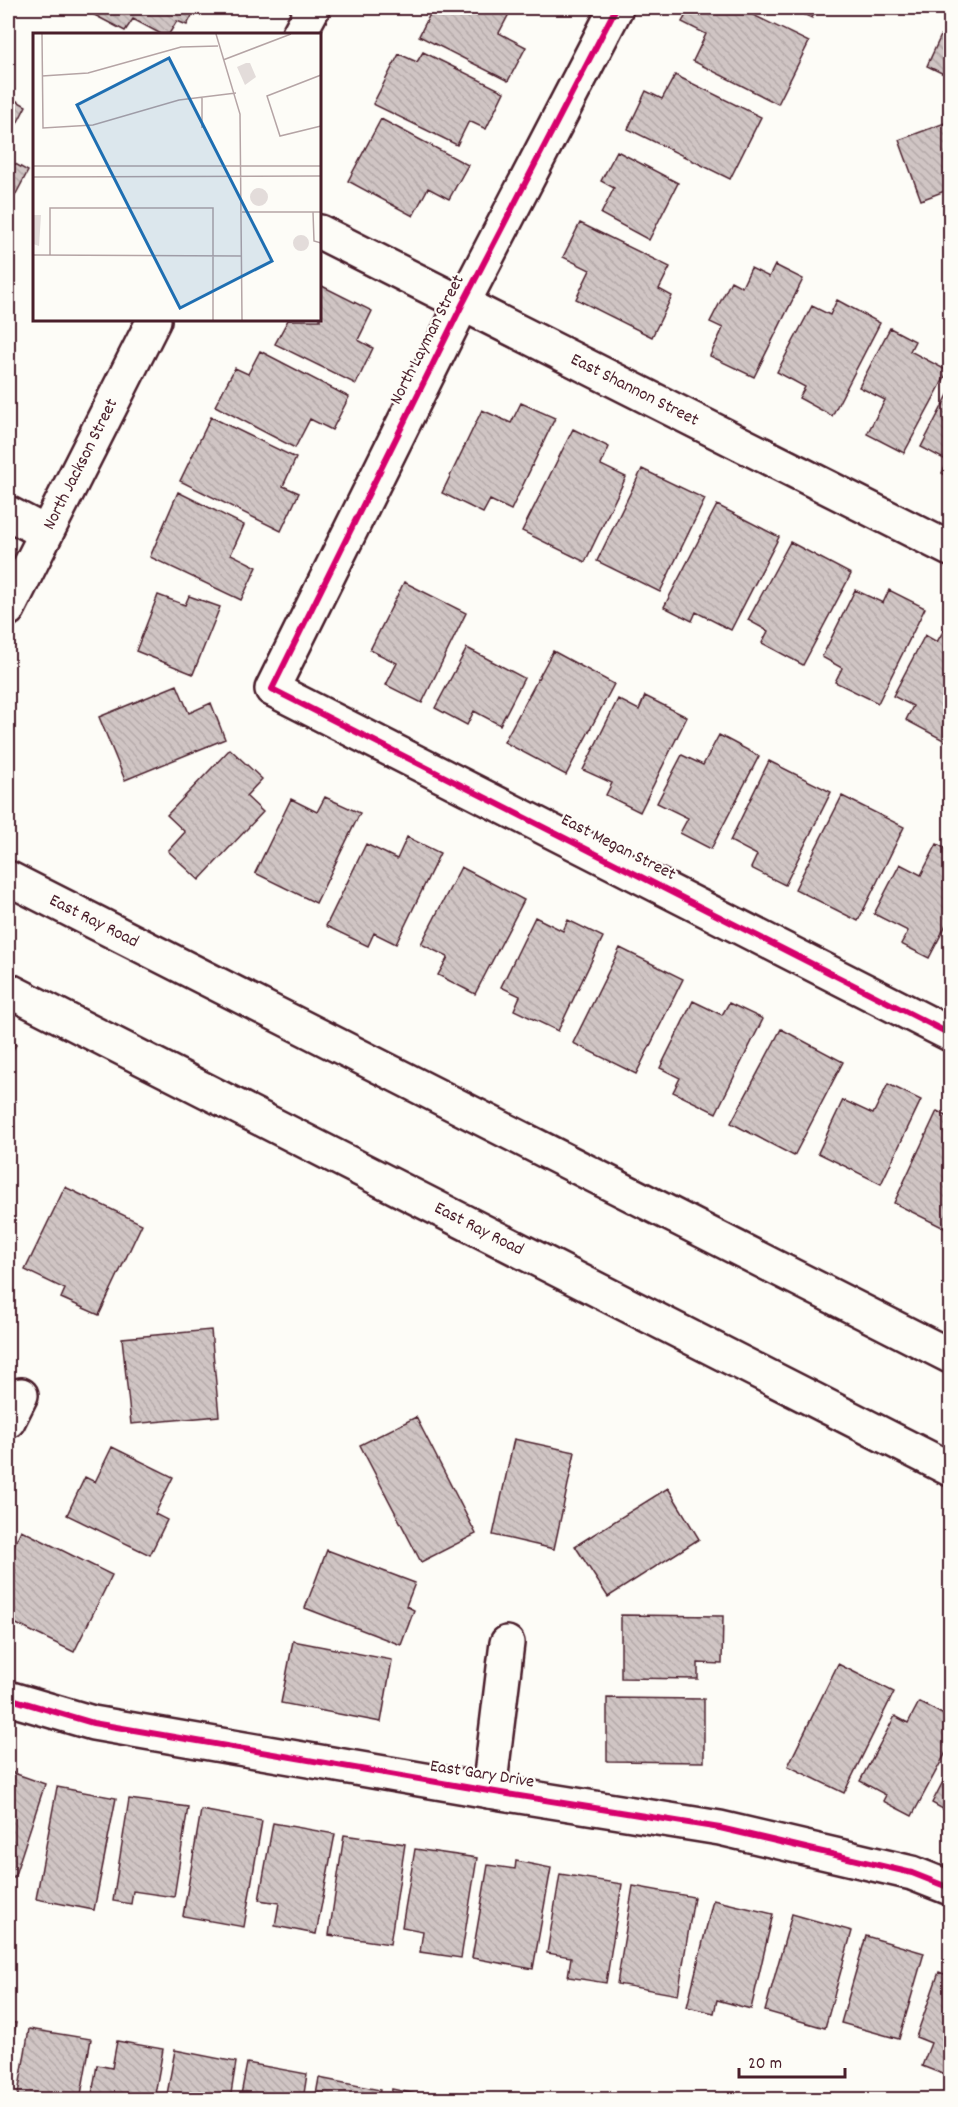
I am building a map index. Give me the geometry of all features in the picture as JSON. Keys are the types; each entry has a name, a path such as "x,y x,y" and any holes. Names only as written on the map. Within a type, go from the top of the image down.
{"street":[{"path":"300,33 313,8"},
{"name":"North Layman Street","path":"272,689 462,305 616,8"},
{"name":"East Shannon Street","path":"321,232 462,305 951,549"},
{"name":"North Jackson Street","path":"8,609 153,321"},
{"path":"8,513 46,532"},
{"name":"East Megan Street","path":"272,689 951,1034"},
{"name":"East Ray Road","path":"8,878 951,1356"},
{"name":"East Ray Road","path":"8,990 951,1469"},
{"path":"489,1791 507,1643"},
{"name":"East Gary Drive","path":"8,1698 93,1723 720,1828 912,1873 951,1888"}],"building":[{"path":"81,8 196,8 187,25 177,21 170,33 159,33 133,19 125,31"},
{"path":"419,8 512,8 499,33 526,47 508,81 419,36 430,14"},
{"path":"690,8 739,8 809,42 778,104 693,61 706,34 682,22"},
{"path":"790,8 817,8 812,18"},
{"path":"950,16 950,77 927,66"},
{"path":"423,52 504,92 486,129 469,121 457,145 373,104 399,54 417,62"},
{"path":"675,75 761,117 730,179 628,129 646,91 662,99"},
{"path":"8,96 26,106 8,141"},
{"path":"381,119 468,165 449,199 428,188 413,216 348,181"},
{"path":"950,121 950,189 921,200 899,140"},
{"path":"617,151 678,183 649,240 601,214 614,188 601,181"},
{"path":"8,160 28,171 8,209"},
{"path":"580,223 670,267 659,289 672,296 652,337 576,299 590,270 563,257"},
{"path":"775,265 803,279 754,377 710,356 723,328 710,322 731,281 742,287 751,268 769,277"},
{"path":"321,286 372,311 358,340 373,348 356,384 275,344 287,321 321,321"},
{"path":"837,300 880,323 832,416 799,398 805,387 777,372 812,306 830,315"},
{"path":"890,328 915,341 910,351 948,371 904,453 867,434 885,400 859,387"},
{"path":"260,351 349,397 332,430 310,419 295,448 215,406 235,368 248,374"},
{"path":"948,395 950,397 950,478 942,473 948,461 921,447"},
{"path":"521,403 555,418 511,510 490,500 483,513 442,493 482,410 511,423"},
{"path":"211,417 296,458 283,486 299,493 281,531 180,481"},
{"path":"573,429 609,447 601,465 626,477 585,562 522,531"},
{"path":"642,469 705,499 660,592 597,561"},
{"path":"178,492 244,525 231,554 257,567 241,600 150,557"},
{"path":"717,505 779,537 731,630 696,612 692,621 664,607"},
{"path":"790,542 851,574 803,665 762,643 768,631 748,620"},
{"path":"404,582 466,613 422,703 386,685 397,663 370,650"},
{"path":"855,590 883,603 889,590 925,608 878,703 835,682 842,668 822,657"},
{"path":"158,595 185,605 189,596 220,607 193,674 136,651"},
{"path":"948,623 950,624 950,735 947,742 906,720 913,706 893,696 925,635 937,642"},
{"path":"467,648 524,678 500,725 474,711 467,725 435,708"},
{"path":"553,651 614,684 566,775 504,742"},
{"path":"177,685 189,713 211,703 225,739 125,780 99,717"},
{"path":"645,696 687,717 640,812 606,795 612,783 583,770 618,699 639,710"},
{"path":"719,735 759,756 711,849 680,833 688,818 657,803 682,755 703,765"},
{"path":"230,749 262,779 246,796 263,812 199,880 168,851 185,832 167,815"},
{"path":"769,761 831,792 785,885 751,868 757,855 730,841"},
{"path":"842,796 904,827 858,921 795,889"},
{"path":"325,797 360,813 316,903 255,873 291,799 317,812"},
{"path":"407,837 440,853 396,944 374,933 368,946 326,926 366,844 397,859"},
{"path":"937,844 950,851 950,917 929,958 901,944 908,931 874,914 900,864 921,875"},
{"path":"461,867 524,900 475,994 438,975 448,957 421,944"},
{"path":"535,917 563,931 568,920 603,937 558,1031 514,1010 520,996 501,987"},
{"path":"620,948 683,979 636,1074 573,1043"},
{"path":"693,1001 722,1015 729,1003 763,1019 716,1113 673,1092 680,1078 660,1068"},
{"path":"781,1029 843,1062 794,1156 731,1123"},
{"path":"8,1040 16,1045 11,1052 8,1050"},
{"path":"888,1084 921,1100 881,1184 818,1153 843,1100 873,1114"},
{"path":"937,1111 950,1118 950,1231 894,1203"},
{"path":"65,1187 142,1224 99,1315 61,1298 65,1289 25,1270"},
{"path":"211,1330 219,1416 131,1424 122,1338"},
{"path":"416,1417 476,1534 421,1562 360,1445"},
{"path":"514,1439 575,1452 554,1549 493,1535"},
{"path":"112,1447 173,1477 155,1514 167,1520 150,1555 67,1515 85,1477 95,1482"},
{"path":"668,1488 699,1539 608,1597 575,1546"},
{"path":"21,1530 112,1575 74,1652 8,1620 8,1586 15,1570 8,1566 8,1559"},
{"path":"327,1550 415,1583 406,1606 414,1610 401,1645 305,1608"},
{"path":"621,1615 723,1616 722,1664 698,1663 698,1679 621,1678"},
{"path":"293,1641 392,1660 381,1722 281,1703"},
{"path":"838,1664 894,1692 844,1793 788,1766"},
{"path":"607,1698 704,1699 704,1762 607,1761"},
{"path":"919,1702 950,1718 950,1745 912,1816 883,1801 886,1795 860,1781 895,1716 908,1723"},
{"path":"950,1768 950,1813 932,1803"},
{"path":"8,1771 45,1784 14,1878 8,1875"},
{"path":"57,1787 116,1798 94,1910 36,1899"},
{"path":"129,1799 188,1807 174,1897 133,1891 131,1904 113,1901"},
{"path":"201,1810 262,1821 244,1927 183,1916"},
{"path":"273,1823 335,1834 316,1934 275,1926 279,1903 259,1900"},
{"path":"344,1835 405,1844 390,1944 329,1935"},
{"path":"415,1849 477,1858 461,1958 420,1952 423,1931 402,1927"},
{"path":"516,1861 551,1868 533,1969 472,1958 488,1865 515,1869"},
{"path":"560,1874 622,1884 606,1983 568,1977 571,1957 547,1953"},
{"path":"633,1886 694,1897 678,1995 617,1984"},
{"path":"713,1900 773,1914 751,2009 717,2000 714,2013 687,2007"},
{"path":"792,1914 852,1931 825,2028 765,2011"},
{"path":"866,1936 924,1953 899,2039 841,2023"},
{"path":"939,1972 950,1976 950,2077 922,2066 931,2043 916,2037"},
{"path":"8,2022 16,2023 8,2066"},
{"path":"29,2029 91,2039 80,2100 17,2100"},
{"path":"117,2041 163,2049 154,2100 91,2100 97,2065 112,2068"},
{"path":"175,2050 236,2062 230,2100 166,2100"},
{"path":"247,2063 307,2074 303,2100 240,2100"},
{"path":"319,2078 380,2090 378,2100 315,2100"},
{"path":"392,2089 445,2100 390,2100"}],"cycle path":[{"path":"616,8 462,305 272,689 950,1034"},
{"path":"8,1698 93,1723 720,1828 912,1873 950,1888"}]}
